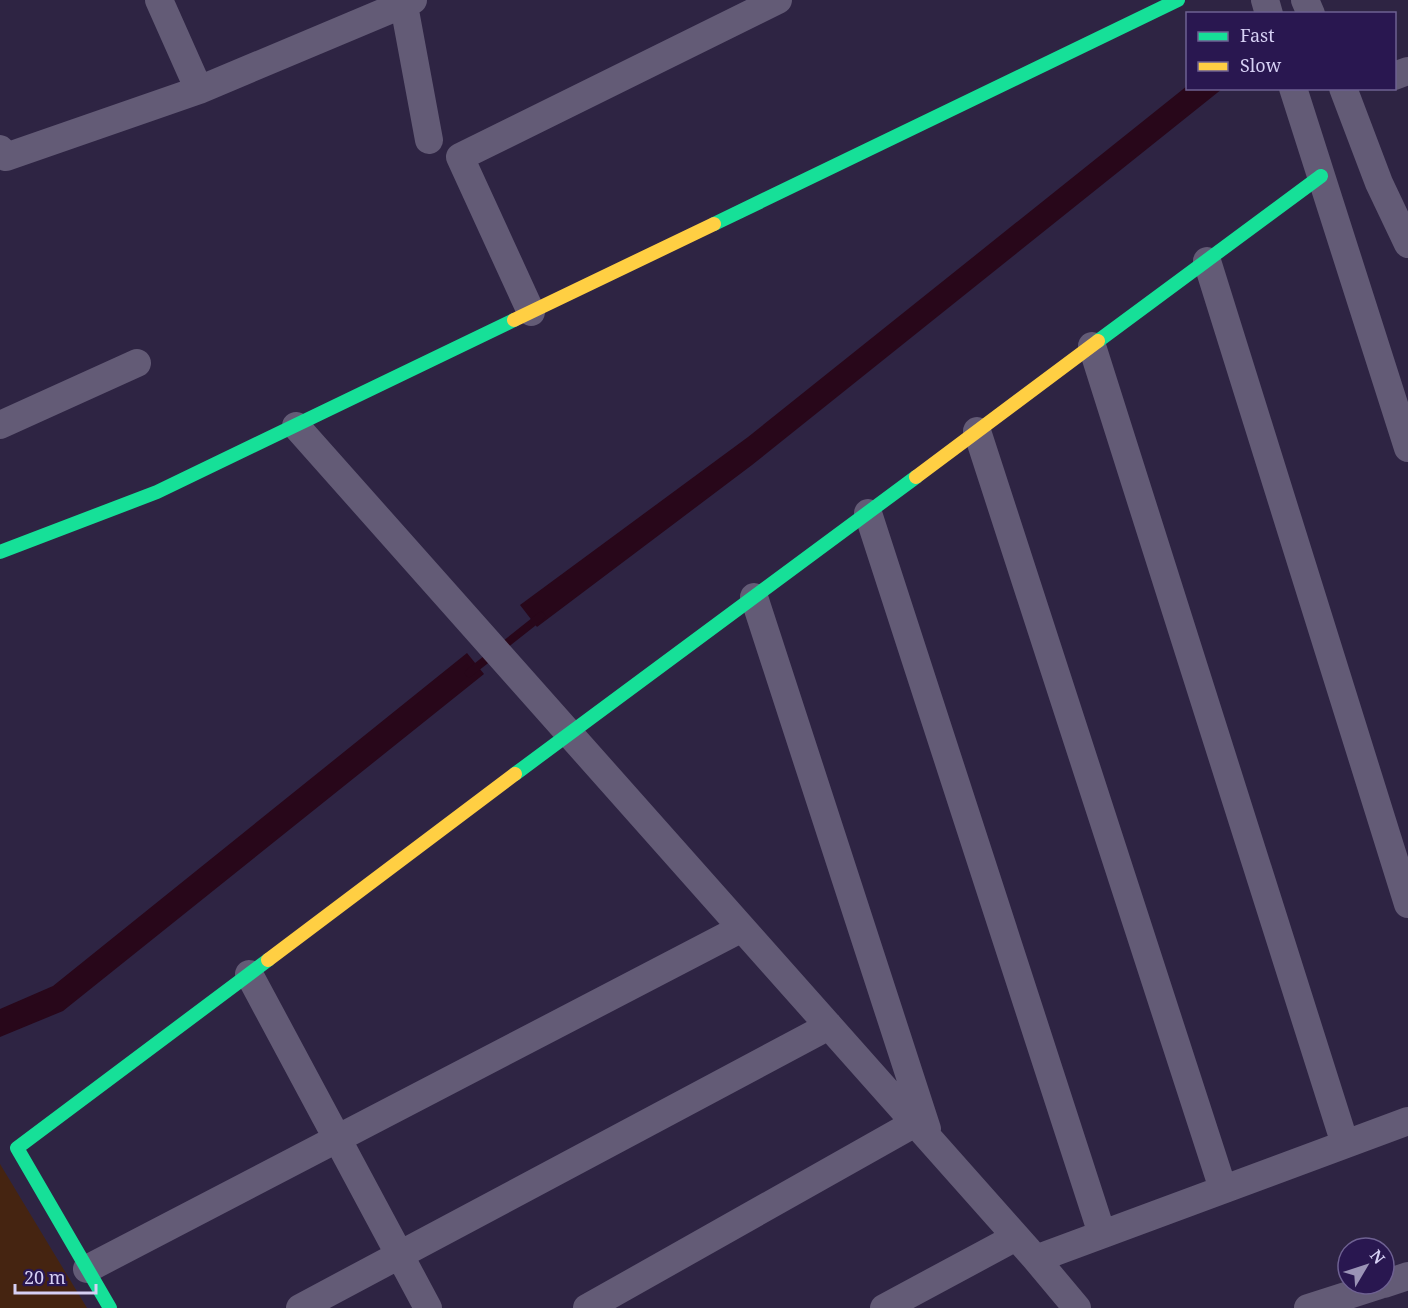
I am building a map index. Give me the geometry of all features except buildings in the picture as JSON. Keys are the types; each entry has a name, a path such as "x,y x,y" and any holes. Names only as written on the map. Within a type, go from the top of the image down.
{"street":[{"path":"159,0 200,90"},
{"path":"531,312 460,157 778,0"},
{"path":"0,552 157,492 1178,0"},
{"path":"0,149 6,157 200,90 407,1 429,140"},
{"path":"1294,90 1408,448"},
{"path":"1351,91 1379,183 1408,244"},
{"path":"110,1308 16,1148 1321,176"},
{"path":"1207,261 1408,904"},
{"path":"1092,346 1345,1144"},
{"path":"0,425 137,363"},
{"path":"296,426 1077,1308"},
{"path":"977,431 1223,1189"},
{"path":"868,513 1102,1234"},
{"path":"754,597 923,1132"},
{"path":"87,1269 742,928"},
{"path":"249,974 428,1308"},
{"path":"300,1308 829,1026"},
{"path":"1036,1259 1408,1121"},
{"path":"587,1308 923,1132"},
{"path":"886,1307 1016,1237"},
{"path":"1308,1308 1346,1296"}],"shaded area":[{"path":"1186,87 1186,90 1221,90 752,465 537,627 520,605 748,437"},
{"path":"467,653 484,674 63,1011 0,1037 0,1009 53,986"},
{"path":"0,1164 3,1169 87,1308 0,1308"}],"waterway":[{"path":"469,673 541,616"}],"traffic: fast":[{"path":"714,224 1178,0"},
{"path":"1098,341 1321,176"},
{"path":"0,552 157,492 514,320"},
{"path":"515,774 916,477"},
{"path":"110,1308 17,1148 268,960"}],"traffic: slow":[{"path":"514,320 714,224"},
{"path":"916,477 1098,341"},
{"path":"268,960 515,774"}]}
